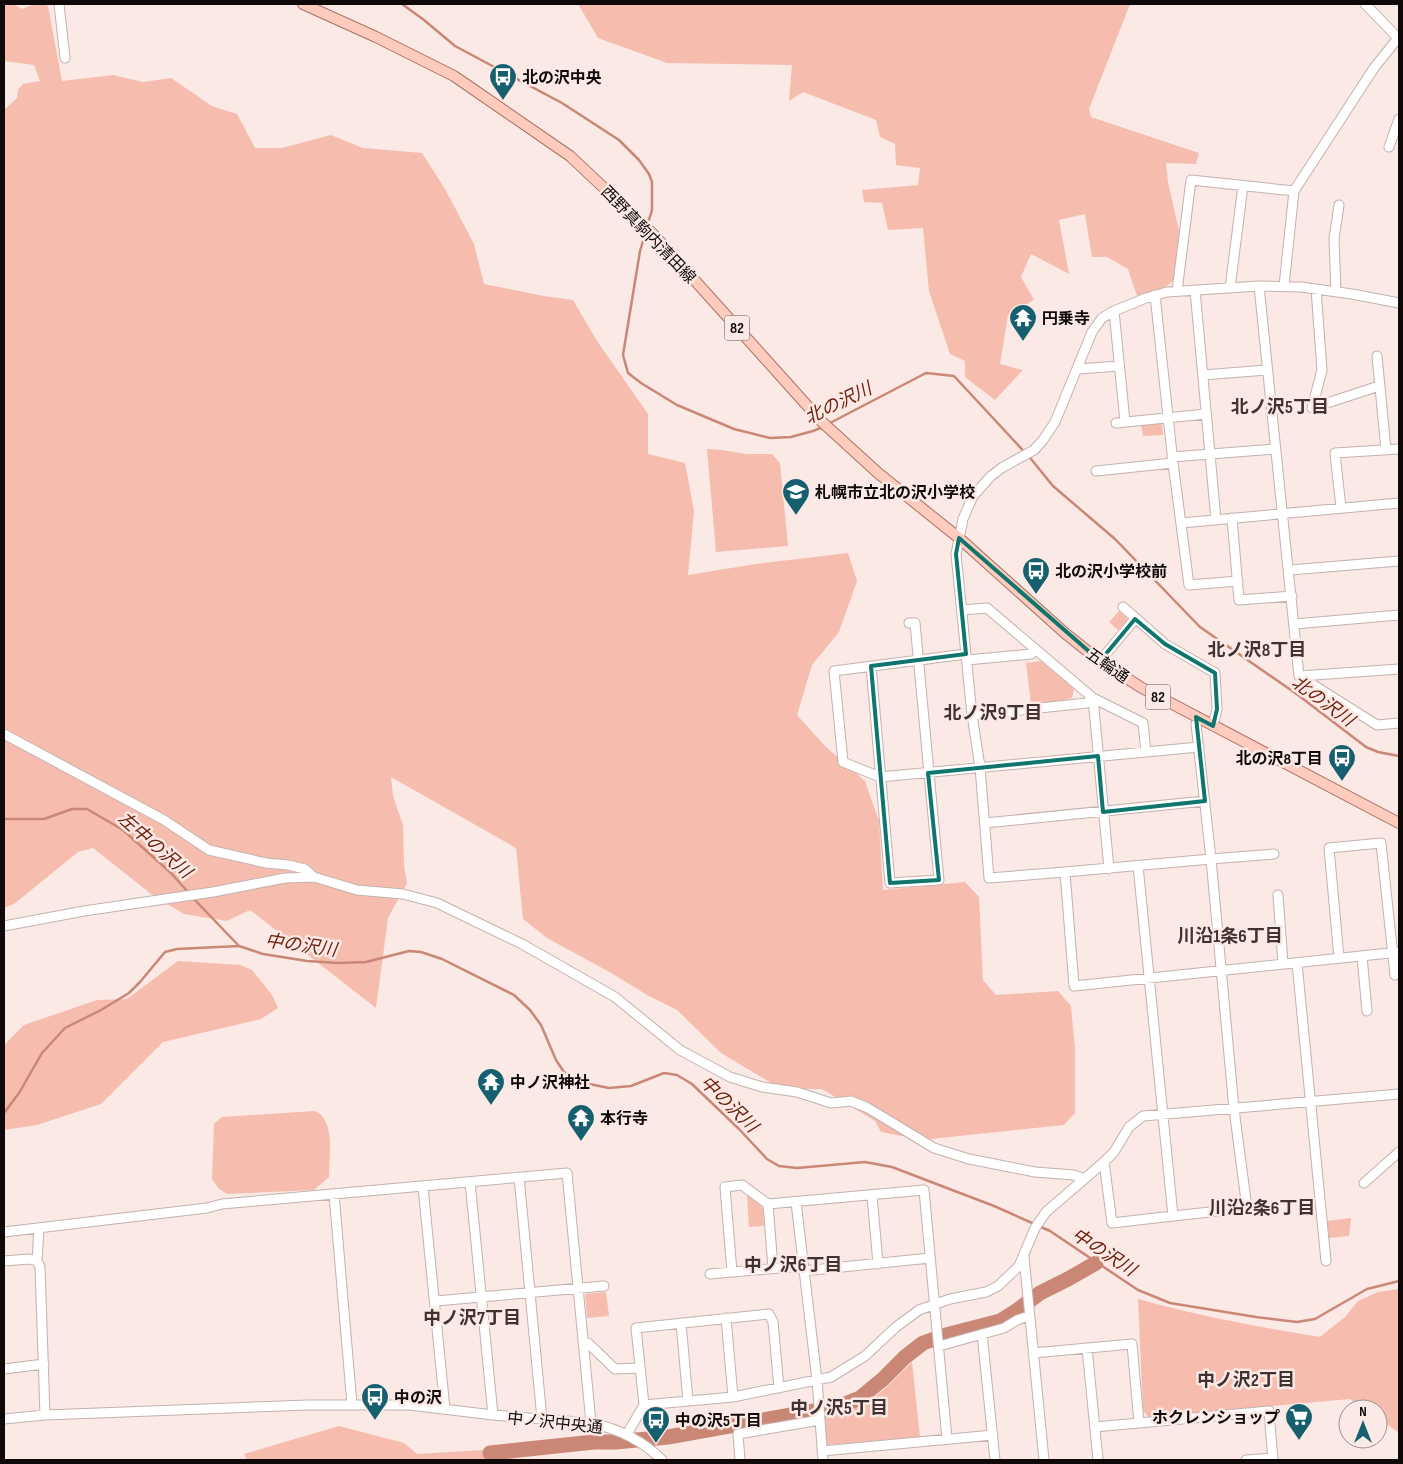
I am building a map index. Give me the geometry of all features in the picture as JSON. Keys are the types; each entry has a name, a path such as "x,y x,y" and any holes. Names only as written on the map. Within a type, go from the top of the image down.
{"main road":[{"name":"西野真駒内清田線","path":"303,4 376,36 454,76 570,156 654,235 821,421 878,473 946,528"},
{"name":"五輪通","path":"946,528 1066,634 1100,661 1142,688 1199,719 1399,823"}],"street":[{"path":"59,4 65,58"},
{"path":"1284,286 1294,191 1374,68 1399,38 1365,4"},
{"path":"1389,147 1399,119"},
{"path":"1177,291 1191,180 1294,191"},
{"path":"1230,288 1243,186"},
{"path":"1336,291 1334,239 1338,205"},
{"path":"1259,286 1275,449 1290,570 1299,676"},
{"path":"1274,854 989,878 980,766 972,715 956,554 963,519 973,496 991,476 1034,450 1055,422 1092,332 1102,318 1114,310 1155,295 1177,291 1259,286 1284,286 1336,291 1399,303"},
{"path":"1316,289 1322,370 1312,408 1379,386"},
{"path":"1195,290 1216,520"},
{"path":"1155,295 1172,460 1189,585 1238,580"},
{"path":"1114,310 1119,366 1120,423 1206,414"},
{"path":"1377,356 1386,450"},
{"path":"1078,368 1119,366"},
{"path":"1203,375 1267,370"},
{"path":"1096,471 1210,454 1275,449"},
{"path":"1341,508 1335,453 1399,449"},
{"path":"1181,523 1399,503"},
{"path":"1232,518 1240,600 1292,596"},
{"path":"1290,570 1399,562"},
{"path":"1123,607 1165,644 1215,672 1217,709 1213,726"},
{"path":"962,610 987,608 1093,698 1143,723 1146,752"},
{"path":"1294,624 1399,615"},
{"path":"1100,661 1135,619"},
{"path":"871,666 890,883 939,880 914,623 909,623"},
{"path":"1035,650 1031,654 917,660 834,671 843,762 880,777 980,766 1199,747"},
{"path":"1299,676 1399,669"},
{"path":"1299,676 1377,725 1399,723"},
{"path":"972,715 1087,703 1093,698"},
{"path":"1093,698 1109,868"},
{"path":"1104,1162 1112,1223 1247,1208 1234,1109 1223,972 1196,724 1199,719"},
{"path":"4,734 164,820 210,850 304,869 314,877"},
{"path":"985,823 1205,801"},
{"path":"1339,958 1329,848 1381,843 1396,953 1395,975"},
{"path":"1138,866 1173,1216"},
{"path":"1065,872 1074,986 1396,953"},
{"path":"4,926 84,911 212,892 285,878 314,877 357,890 403,894 437,903 522,944 615,998 680,1050 730,1077 762,1087 797,1092 832,1103 851,1101 868,1108 934,1148 969,1159 1035,1172 1074,1175 1084,1179"},
{"path":"1278,895 1283,964"},
{"path":"1362,956 1367,1011"},
{"path":"1297,963 1326,1260"},
{"path":"644,1405 733,1397 831,1377 865,1356 919,1310 950,1299 986,1292 998,1286 1019,1266 1035,1228 1046,1212 1104,1162 1114,1152 1129,1127 1143,1116 1399,1094"},
{"path":"1364,1183 1399,1152"},
{"path":"4,1232 207,1208 222,1204 567,1173 591,1423"},
{"path":"519,1177 542,1419"},
{"path":"470,1182 493,1415"},
{"path":"732,1272 725,1187 742,1185 768,1204 924,1190 947,1439"},
{"path":"423,1186 436,1301 445,1409"},
{"path":"334,1194 352,1404"},
{"path":"872,1195 878,1264"},
{"path":"796,1202 823,1460"},
{"path":"768,1204 773,1268"},
{"path":"39,1228 37,1261 42,1275 45,1415"},
{"path":"1024,1257 1044,1460"},
{"path":"710,1274 773,1268 803,1269 878,1264 930,1258"},
{"path":"4,1261 29,1259 37,1261"},
{"path":"436,1301 604,1286"},
{"path":"938,1341 982,1334 1004,1328 1029,1313"},
{"path":"627,1434 644,1405 636,1328 768,1314 773,1322 779,1388"},
{"path":"726,1318 733,1397"},
{"path":"681,1323 688,1400"},
{"path":"982,1334 995,1460"},
{"path":"584,1343 588,1343 615,1369 639,1368"},
{"path":"1033,1353 1132,1344 1139,1423"},
{"path":"1087,1348 1098,1460"},
{"path":"4,1369 44,1364"},
{"name":"中ノ沢中央通","path":"4,1419 45,1415 352,1404 410,1404 493,1415 608,1426 627,1434 662,1460"},
{"path":"1095,1427 1269,1411 1273,1459 1246,1460"},
{"path":"740,1460 738,1434 820,1418"},
{"path":"822,1450 993,1435"}],"highlighted area":[{"path":"959,538 1100,661 1135,619 1165,644 1215,673 1217,709 1213,726 1196,717 1205,801 1103,812 1098,756 928,773 939,880 890,883 871,666 966,654 956,554"}],"shaded area":[{"path":"4,4 13,4 22,9 38,4 48,6 62,81 113,75 143,82 171,78 212,106 237,114 255,148 282,148 331,135 363,148 422,153 445,189 474,244 484,284 573,300 597,341 648,414 648,454 685,463 694,511 688,575 756,564 848,553 857,581 839,632 812,665 797,715 825,746 865,781 879,821 883,890 965,882 979,897 983,980 996,995 1058,991 1071,1006 1075,1049 1075,1113 1064,1125 922,1140 881,1132 875,1121 822,1089 781,1089 721,1053 677,1010 547,938 523,919 516,848 391,777 393,796 403,825 404,866 407,883 388,918 376,1008 250,910 227,921 184,914 155,897 93,848 78,852 14,904 4,908 4,110 17,98 18,90 23,84 40,81 34,65 4,61"},
{"path":"578,4 1130,4 1089,109 1091,117 1199,153 1196,164 1166,163 1168,182 1179,231 1176,279 1165,287 1137,296 1128,269 1107,257 1092,257 1085,214 1059,220 1069,274 1031,254 1021,277 1034,300 1008,315 1000,364 1023,370 995,400 965,377 965,361 950,354 929,291 923,228 888,230 882,203 864,202 862,190 918,185 920,168 896,165 895,144 880,137 876,120 803,92 789,101 792,65 667,63 598,38"},
{"path":"1159,423 1162,425 1163,435 1143,436 1141,425"},
{"path":"707,449 747,454 772,454 780,463 788,546 716,552"},
{"path":"1119,611 1127,618 1127,622 1118,630 1109,622"},
{"path":"1041,661 1074,689 1072,698 1062,701 1031,704 1026,663"},
{"path":"178,961 240,965 252,970 272,995 278,1008 261,1019 163,1042 101,1104 37,1125 4,1130 4,1045 24,1025 97,1000 127,999"},
{"path":"314,1111 321,1115 326,1122 330,1150 329,1177 314,1190 227,1194 218,1188 212,1179 214,1124 222,1117"},
{"path":"747,1195 763,1208 764,1226 749,1227"},
{"path":"1351,1218 1349,1236 1329,1238 1327,1221"},
{"path":"1399,1289 1399,1433 1388,1425 1388,1399 1338,1399 1149,1417 1143,1411 1138,1299 1229,1321 1320,1337 1345,1317 1358,1301 1378,1292"},
{"path":"606,1292 609,1316 587,1318 585,1294"},
{"path":"912,1362 920,1437 826,1445 824,1416 862,1405 882,1391"},
{"path":"339,1426 404,1443 417,1454 512,1448 513,1460 247,1460 244,1454"}],"waterway":[{"name":"北の沢川","path":"402,4 455,46 562,103 619,140 639,160 652,182 652,210 647,226"},
{"name":"北の沢川","path":"646,231 640,251 623,355 628,373 677,405 734,429 770,438 791,437 823,427"},
{"name":"北の沢川","path":"828,424 926,373 954,376 1031,459 1053,486 1115,539 1200,627 1298,695 1366,747 1378,752 1399,756"},
{"name":"左中の沢川","path":"4,819 44,819 72,809 87,809 123,830 171,873 188,892"},
{"name":"左中の沢川","path":"193,898 239,946"},
{"name":"中の沢川","path":"4,1113 19,1093 42,1053 65,1028 129,993 165,952 177,949 239,946 263,954 307,961 339,963 366,962 409,951 421,952 442,959 514,995 530,1010 541,1025 556,1060 564,1072 584,1083 609,1088 631,1086 664,1073 677,1075 692,1084 767,1159 779,1166 797,1168 865,1162 892,1167 994,1206 1050,1231 1138,1290 1170,1303 1297,1322 1315,1319 1367,1289 1399,1281"},
{"path":"490,1453 594,1442 668,1437 825,1409 848,1403 860,1398 923,1343 1000,1321 1040,1293 1096,1263"}],"place":[{"name":"北の沢中央","path":"503,101"},
{"name":"円乗寺","path":"1023,342"},
{"name":"札幌市立北の沢小学校","path":"796,516"},
{"name":"北の沢小学校前","path":"1036,595"},
{"name":"北の沢8丁目","path":"1342,782"},
{"name":"中ノ沢神社","path":"491,1106"},
{"name":"本行寺","path":"581,1142"},
{"name":"中の沢","path":"375,1421"},
{"name":"ホクレンショップ","path":"1299,1441"},
{"name":"中の沢5丁目","path":"656,1444"}],"district":[{"name":"北ノ沢5丁目","path":"1280,407"},
{"name":"北ノ沢8丁目","path":"1257,650"},
{"name":"北ノ沢9丁目","path":"993,713"},
{"name":"川沿1条6丁目","path":"1230,936"},
{"name":"川沿2条6丁目","path":"1262,1208"},
{"name":"中ノ沢6丁目","path":"793,1265"},
{"name":"中ノ沢7丁目","path":"472,1318"},
{"name":"中ノ沢2丁目","path":"1246,1380"},
{"name":"中ノ沢5丁目","path":"839,1408"}]}
